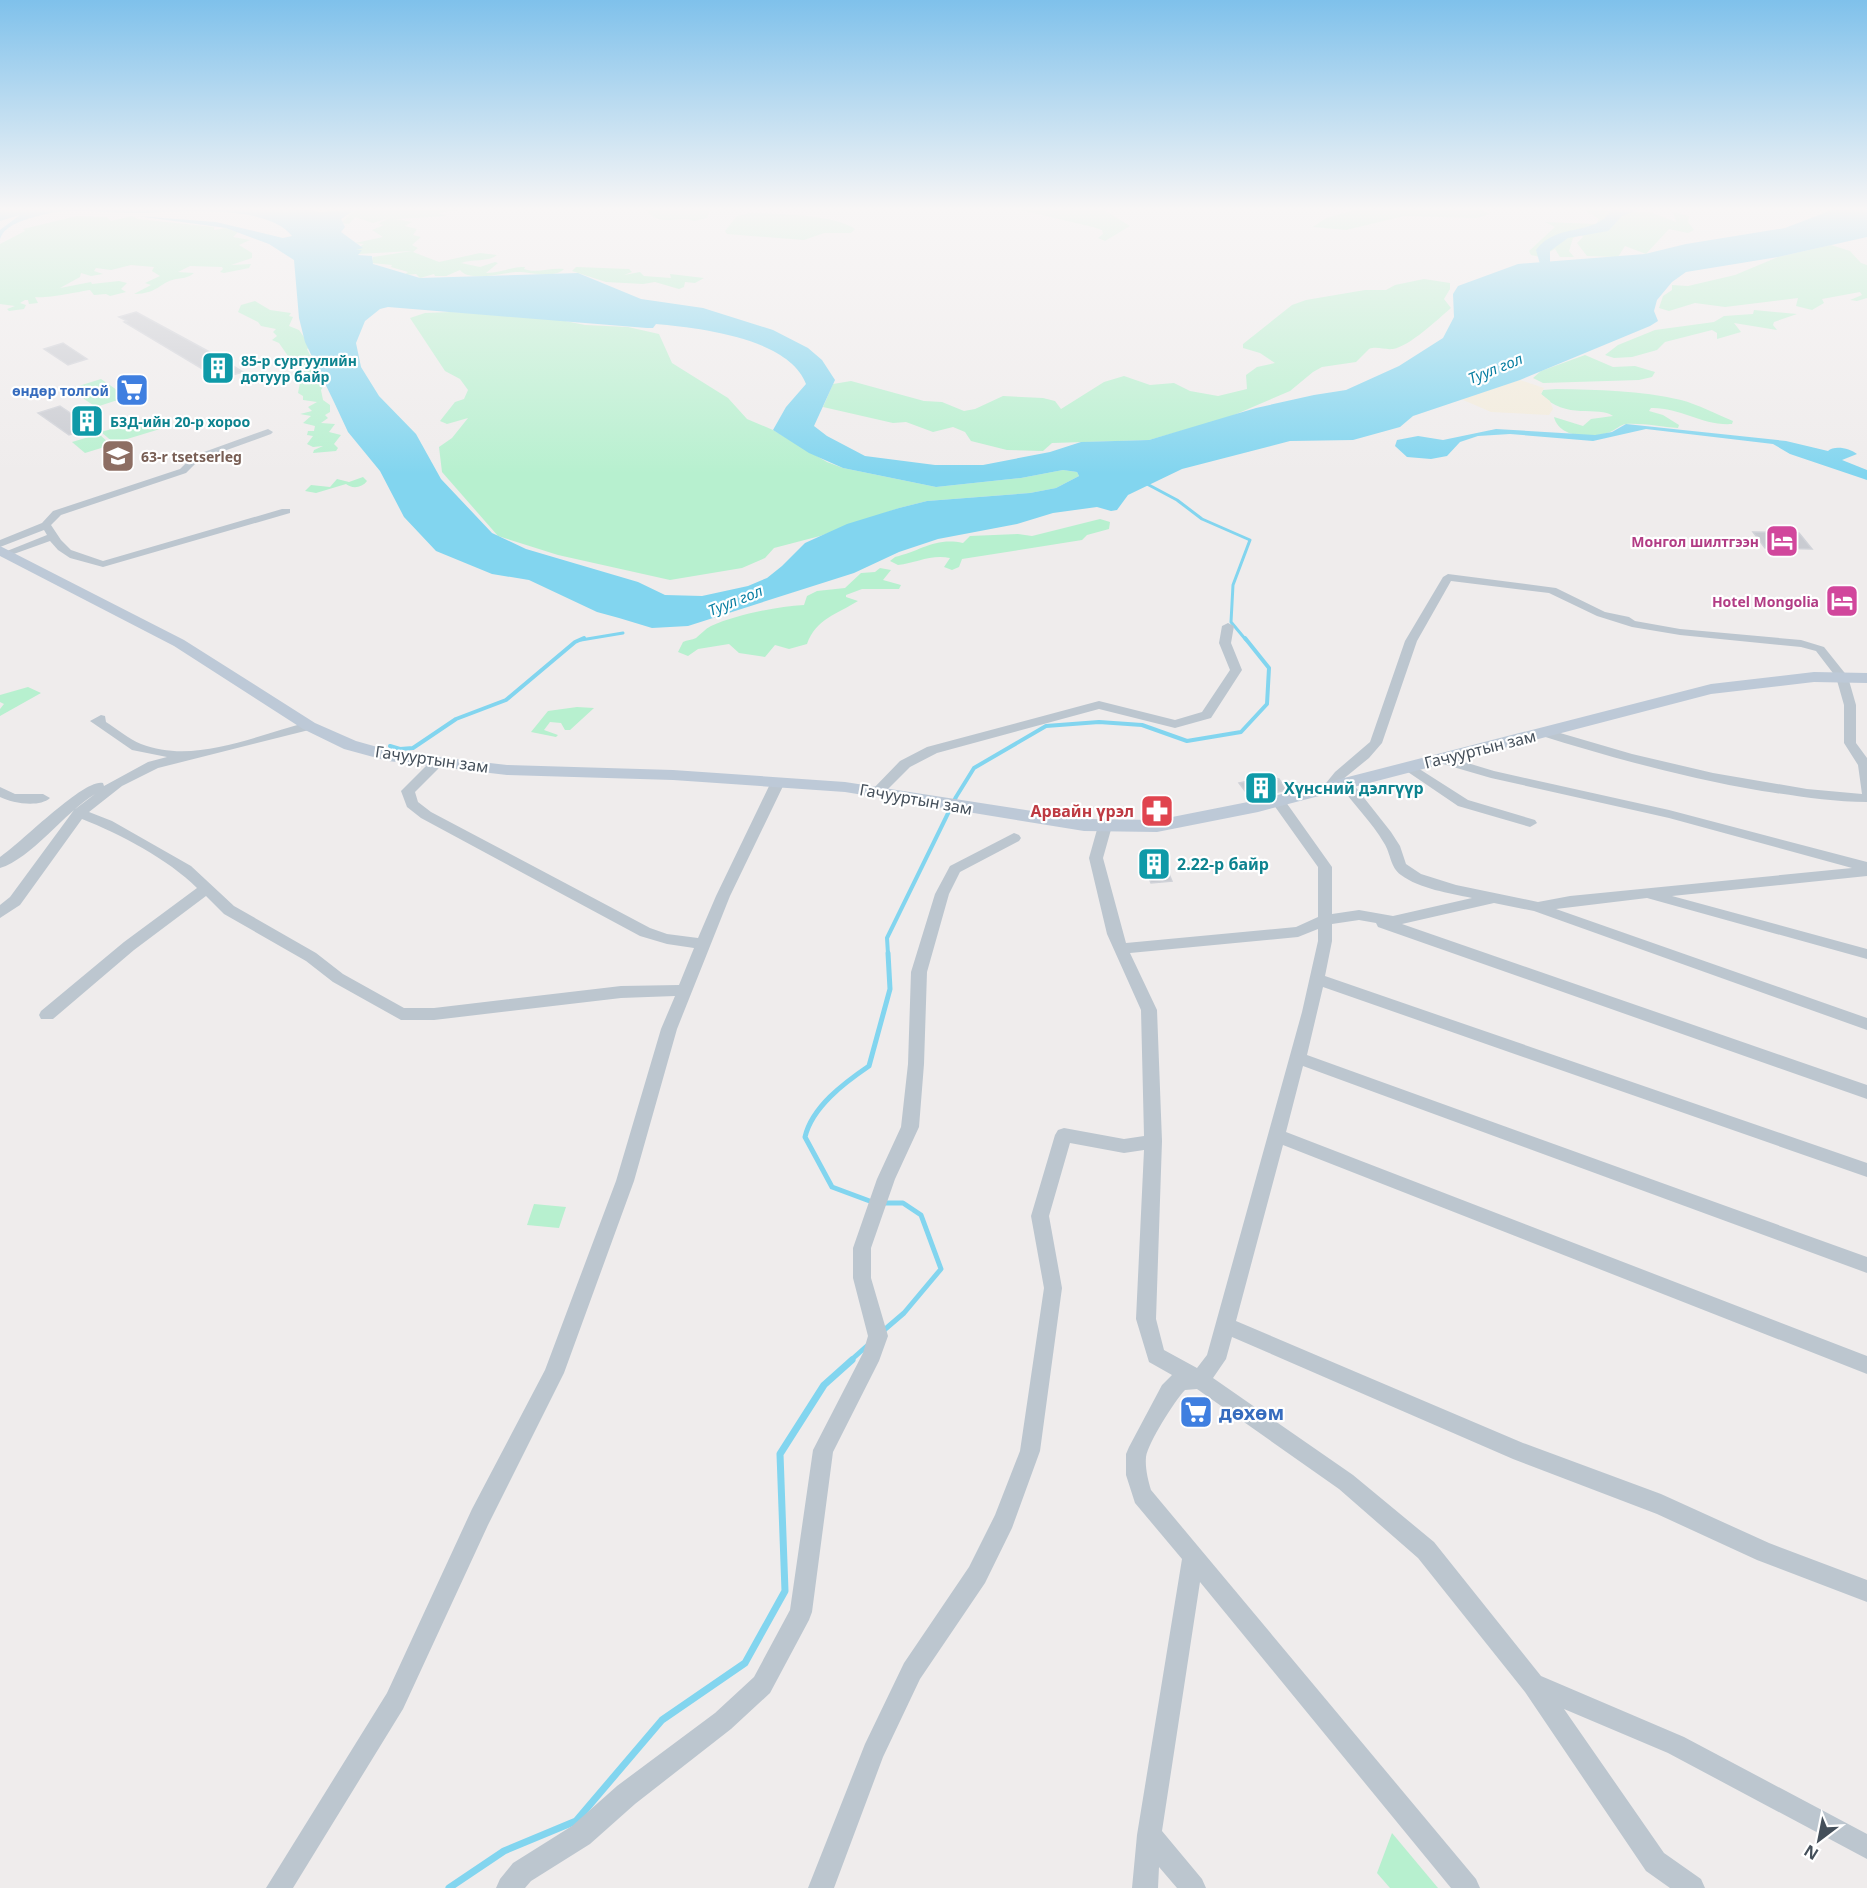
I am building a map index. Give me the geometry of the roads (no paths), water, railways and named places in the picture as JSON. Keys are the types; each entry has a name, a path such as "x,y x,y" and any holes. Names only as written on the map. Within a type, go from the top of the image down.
{"main road":[{"name":"Гачууртын зам","path":"2,549 179,643 309,726 350,745 394,757 507,770 778,782 877,792 980,810 1105,826 1156,826 1278,801 1711,689 1814,677 1867,678"}],"street":[{"path":"2,549 45,525 57,513 183,471 196,458 268,432"},
{"path":"45,525 56,544 74,555 103,564 286,511"},
{"path":"2,549 53,537"},
{"path":"1867,792 1865,765 1850,743 1850,705 1842,677 1820,649 1802,644 1680,632 1601,614 1552,590 1448,577 1411,641 1376,743 1369,753 1342,772 1337,786 1393,843 1400,856 1399,866 1404,872 1444,886 1538,907 1867,1024"},
{"path":"877,792 904,764 932,750 1099,705 1174,724 1207,715 1236,670 1225,643 1228,626"},
{"path":"101,719 96,721 137,747 182,756"},
{"path":"0,913 15,901 79,813 95,798 130,775 182,756 204,754 309,726"},
{"path":"1543,732 1611,754 1719,780 1838,799 1867,798"},
{"path":"0,863 38,835 54,816 94,788 166,753"},
{"path":"1442,759 1491,774 1669,814 1867,869"},
{"path":"438,762 408,791 412,804 426,815 613,913 639,931 660,939 705,944"},
{"path":"1410,767 1463,803 1530,823"},
{"path":"279,1888 395,1701 480,1517 554,1373 625,1181 669,1029 723,896 778,782"},
{"path":"0,791 13,798 43,798"},
{"path":"1278,801 1325,867 1325,941 1317,979 1298,1058 1216,1359 1200,1380 1180,1381 1169,1392 1136,1454 1136,1475 1142,1496 1467,1888"},
{"path":"79,813 107,824 186,869 229,910 401,1014 434,1014 621,992 686,990"},
{"path":"1105,826 1096,858 1114,934 1149,1010 1153,1141 1146,1319 1156,1356 1200,1380 1346,1482 1425,1550 1533,1684 1655,1862 1682,1885"},
{"path":"509,1888 522,1872 582,1834 626,1795 723,1721 762,1685 801,1612 823,1449 872,1355 878,1336 862,1278 862,1248 886,1179 910,1127 916,1064 919,972 942,894 955,869 1014,838"},
{"path":"1538,907 1644,892 1867,869"},
{"path":"47,1015 129,946 206,889"},
{"path":"1644,892 1867,954"},
{"path":"1121,949 1298,932 1325,920 1359,915 1393,921 1494,898"},
{"path":"1359,915 1867,1092"},
{"path":"1317,979 1867,1170"},
{"path":"1298,1058 1867,1265"},
{"path":"821,1888 883,1731 912,1671 976,1575 1004,1520 1030,1450 1053,1288 1040,1216 1064,1135 1124,1146 1153,1141"},
{"path":"1276,1136 1867,1365"},
{"path":"1224,1325 1520,1452 1661,1506 1765,1551 1867,1591"},
{"path":"1144,1888 1149,1835 1192,1556"},
{"path":"1533,1684 1676,1744 1867,1847"},
{"path":"1149,1835 1194,1888"}],"water":[{"name":"Туул гол","path":"297,298 639,298 703,308 773,330 808,348 822,360 835,380 814,426 827,436 865,456 935,465 983,465 1050,452 1081,442 1149,440 1256,408 1346,390 1399,366 1443,338 1454,317 1453,298 1659,298 1654,311 1658,321 1650,326 1520,380 1413,416 1400,427 1353,440 1290,441 1182,469 1128,495 1117,510 1111,511 1097,507 1053,513 1017,524 938,539 899,552 854,573 688,626 652,628 597,612 529,580 492,574 436,551 404,517 380,471 348,432 305,342","holes":["388,307 653,328 656,324 741,338 781,356 796,368 806,384 786,407 773,430 809,453 843,468 936,487 1021,478 1063,470 1077,472 1079,476 1056,488 1030,493 927,501 899,508 847,524 805,543 767,578 748,586 702,596 665,595 638,582 526,549 492,533 441,479 416,434 379,396 361,367 356,343 365,321 380,309"]},
{"path":"1626,424 1786,441 1828,451 1834,448 1846,449 1857,454 1842,460 1867,470 1867,480 1790,454 1773,444 1646,429 1593,441 1510,434 1478,436 1460,442 1447,456 1431,459 1407,457 1395,446 1397,440 1418,436 1443,440 1496,429 1595,435 1612,432"}],"waterway":[{"path":"1147,484 1177,500 1202,519 1250,540 1233,585 1231,622 1246,640"},
{"path":"581,640 623,633"},
{"path":"390,746 400,749 413,748 456,719 506,700 575,642 584,638"},
{"path":"888,954 887,938 956,797 974,768 1046,726 1099,722 1142,725 1187,741 1241,732 1267,704 1269,668 1245,638"},
{"path":"875,1203 832,1187 805,1137 814,1116 830,1097 869,1066 890,989 888,953"},
{"path":"883,1203 903,1203 921,1215 941,1269 904,1313 883,1331"},
{"path":"850,1361 868,1345"},
{"path":"449,1888 504,1851 576,1821 662,1720 745,1663 785,1591 780,1454 824,1385 852,1360"}],"place":[{"name":"85-р сургуулийн дотуур байр","path":"218,368"},
{"name":"өндөр толгой","path":"132,390"},
{"name":"БЗД-ийн 20-р хороо","path":"87,421"},
{"name":"63-r tsetserleg","path":"118,456"},
{"name":"Монгол шилтгээн","path":"1782,541"},
{"name":"Hotel Mongolia","path":"1842,601"},
{"name":"Хүнсний дэлгүүр","path":"1261,788"},
{"name":"Арвайн үрэл","path":"1157,811"},
{"name":"2.22-р байр","path":"1154,864"},
{"name":"дөхөм","path":"1196,1412"}]}
